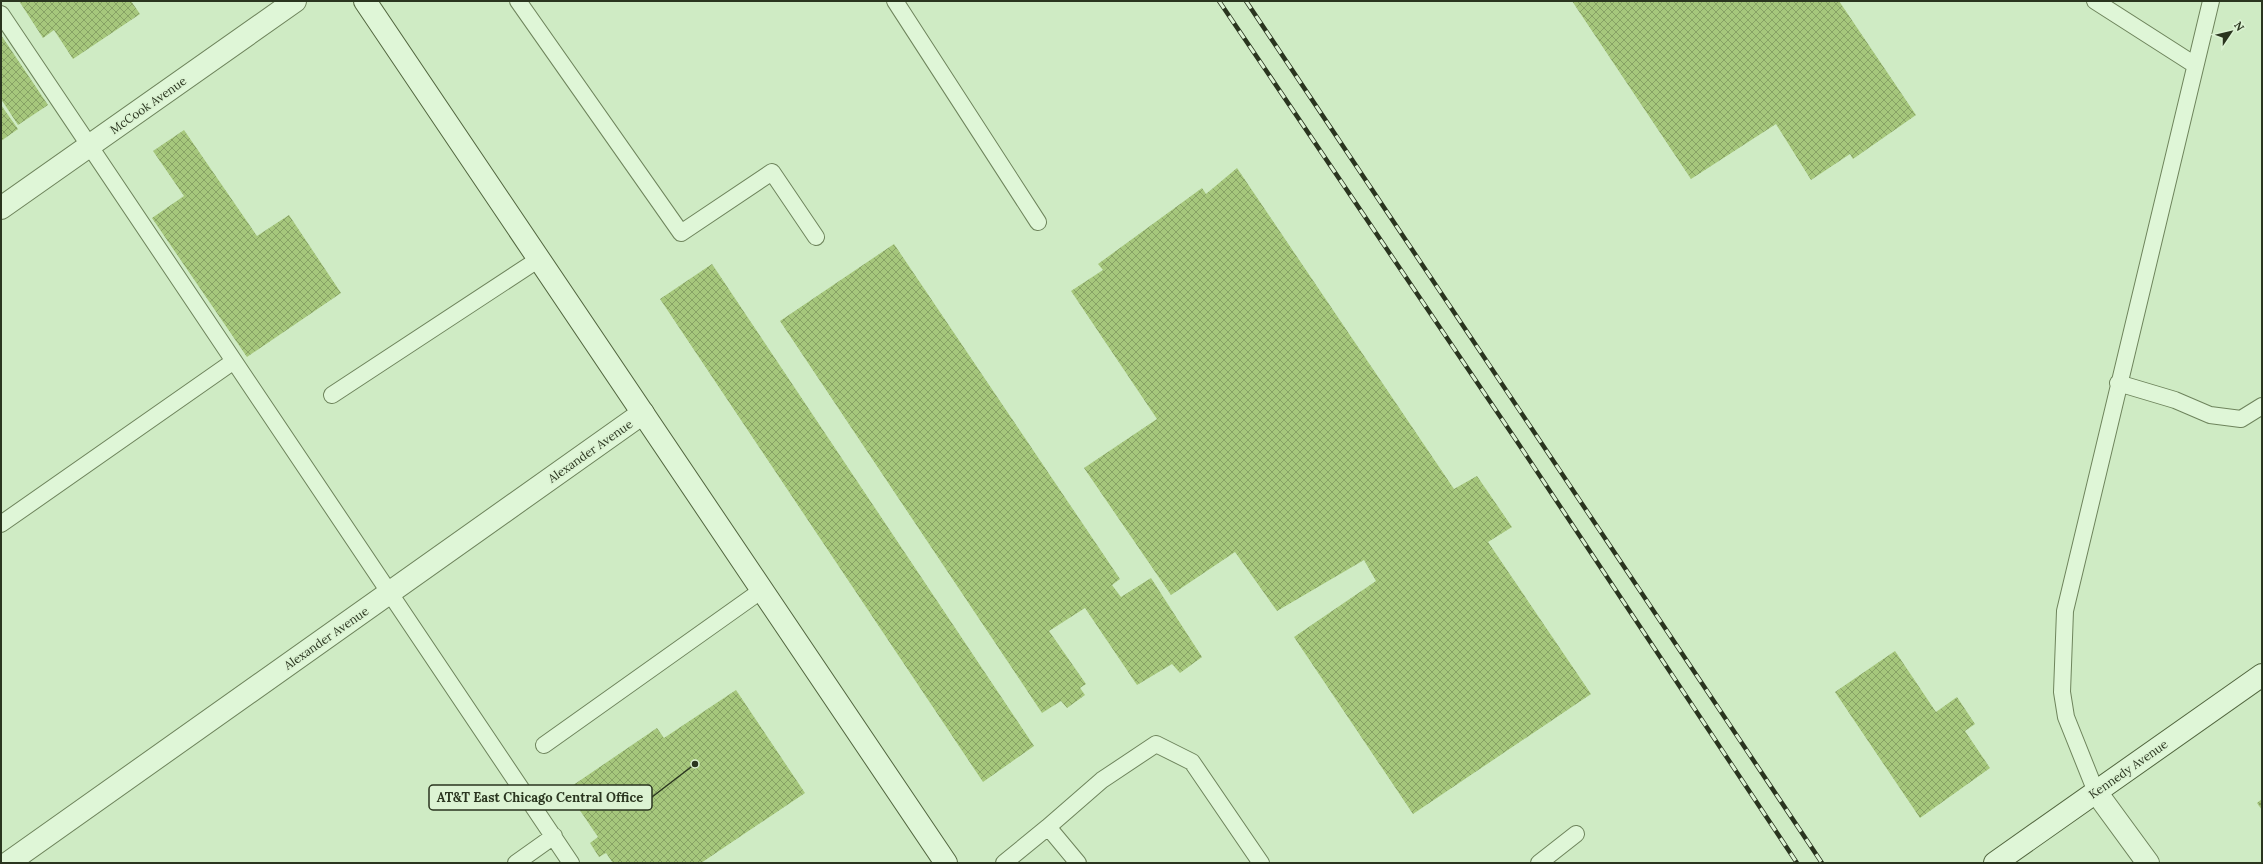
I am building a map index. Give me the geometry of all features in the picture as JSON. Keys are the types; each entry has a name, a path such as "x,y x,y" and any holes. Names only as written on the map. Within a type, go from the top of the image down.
{"main road":[{"name":"McCook Avenue","path":"1,208 295,1"},
{"path":"365,1 946,863"},
{"name":"Alexander Avenue","path":"8,863 643,413"},
{"name":"Kennedy Avenue","path":"1995,863 2262,675"},
{"path":"2096,792 2148,863"}],"lane":[{"path":"518,1 681,233 772,172 816,237"},
{"path":"895,1 1038,222"},
{"path":"2094,1 2195,65"},
{"path":"2096,792 2066,717 2062,692 2065,611 2118,383 2211,1"},
{"path":"1,14 572,863"},
{"path":"332,395 539,259"},
{"path":"1,524 234,361"},
{"path":"2118,383 2175,400 2210,415 2241,419 2262,406"},
{"path":"544,745 762,590"},
{"path":"1004,863 1102,780 1156,744 1192,762 1261,863"},
{"path":"1048,827 1078,863"},
{"path":"1539,863 1576,834"},
{"path":"516,863 554,836"}],"building":[{"path":"19,1 131,1 140,14 73,59 54,30 43,38"},
{"path":"1572,1 1839,1 1916,115 1853,159 1850,154 1811,180 1776,124 1691,179"},
{"path":"1,35 48,105 18,125 1,99"},
{"path":"1,105 18,129 1,141"},
{"path":"184,130 257,236 289,215 341,293 247,357 152,218 184,196 153,151"},
{"path":"1237,168 1454,489 1477,476 1512,527 1488,542 1591,694 1413,814 1294,637 1376,581 1364,560 1277,611 1235,552 1171,595 1084,468 1157,419 1071,291 1103,270 1098,264 1202,188 1206,194"},
{"path":"894,244 1120,579 1112,585 1121,597 1151,578 1202,657 1180,673 1172,664 1137,685 1085,608 1049,631 1086,684 1080,688 1085,695 1067,708 1061,701 1042,713 780,321"},
{"path":"712,264 1034,746 983,782 660,299"},
{"path":"1895,651 1936,712 1957,697 1975,724 1965,731 1990,768 1920,818 1835,692"},
{"path":"736,690 805,793 701,863 613,863 606,853 599,857 590,843 598,837 566,790 657,728 664,738"},
{"path":"2262,799 2262,810 2257,803"}],"railway":[{"path":"1219,1 1516,440 1797,863"},
{"path":"1246,1 1822,863"}],"place":[{"name":"AT&T East Chicago Central Office","path":"695,764"}]}
